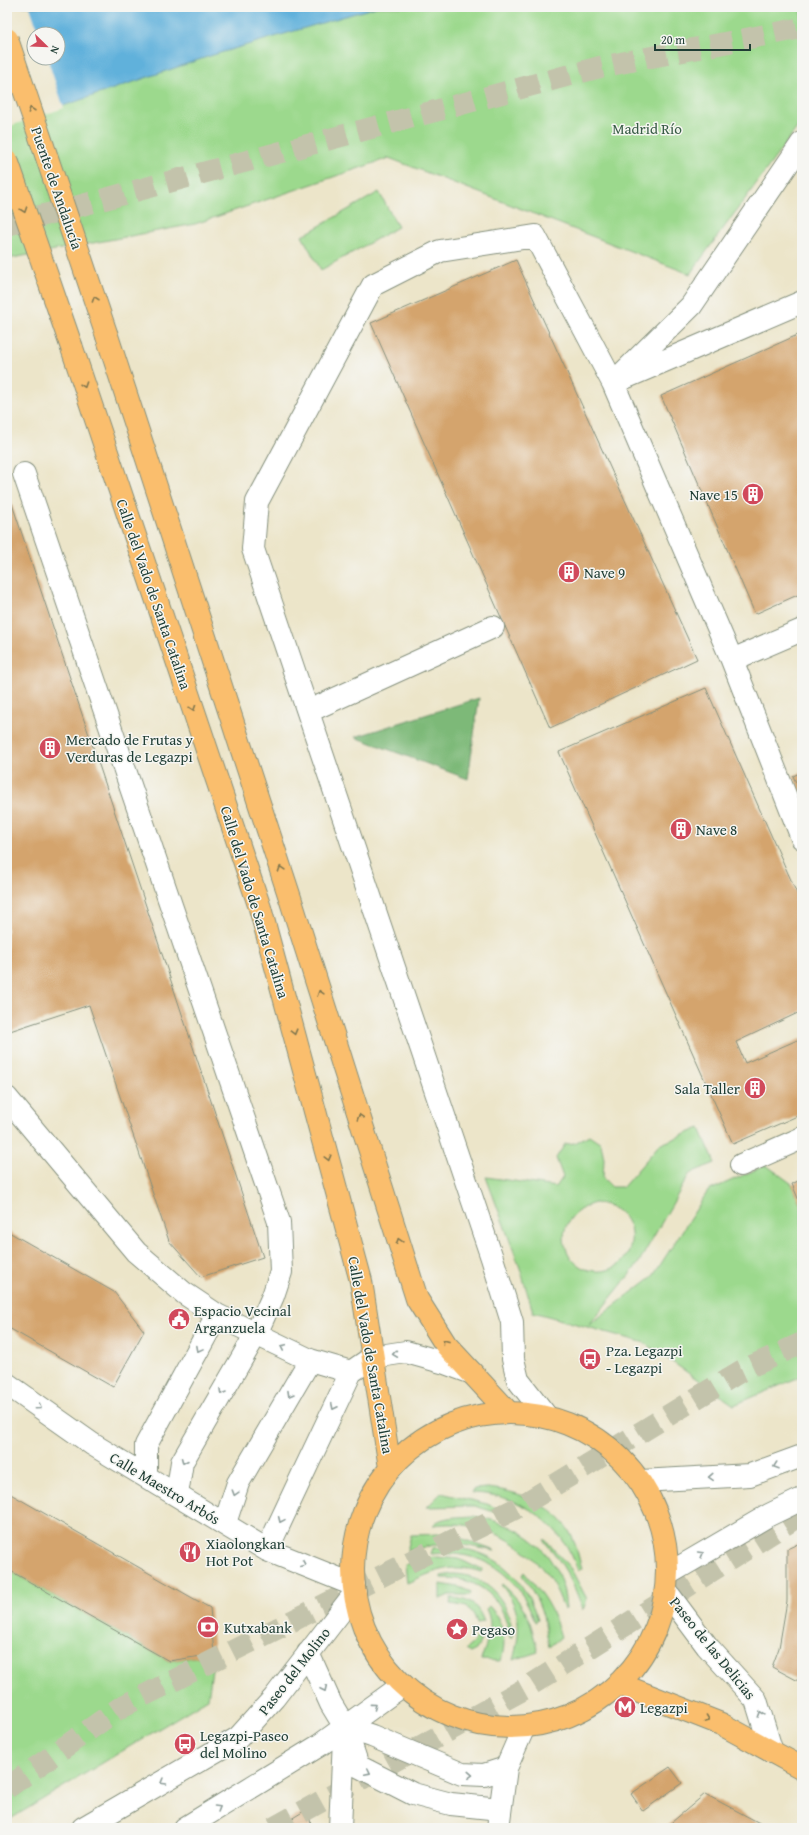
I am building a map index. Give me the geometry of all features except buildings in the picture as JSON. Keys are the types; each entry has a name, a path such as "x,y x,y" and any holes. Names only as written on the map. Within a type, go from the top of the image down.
{"main road":[{"name":"Puente de Andalucía","path":"7,39 107,336 291,901 417,1300 446,1345 472,1373"},
{"name":"Calle del Vado de Santa Catalina","path":"7,160 72,348 260,908 361,1281 390,1468"},
{"path":"472,1373 509,1413"},
{"path":"509,1413 547,1416 566,1422 600,1440 641,1481 656,1510 665,1541 667,1583 660,1617 650,1642 636,1664 619,1684 587,1706 554,1720 524,1727 491,1726 459,1719 429,1705 403,1685 385,1666 371,1644 361,1619 354,1589 354,1550 361,1517 375,1488 390,1468 415,1445 444,1428 475,1417 509,1413"},
{"path":"619,1684 721,1724 802,1768"}],"street":[{"path":"614,383 691,306 802,143"},
{"path":"547,1416 518,1380 513,1359 512,1322 309,711 253,549 257,502 373,285 440,251 535,236 614,383 732,660 802,838"},
{"path":"614,383 802,302"},
{"path":"24,474 279,1222 281,1272 273,1296 256,1334 182,1462 177,1496"},
{"path":"309,711 493,627"},
{"path":"732,660 802,630"},
{"path":"7,1098 136,1252 184,1292 217,1315 310,1360 351,1372"},
{"path":"741,1165 802,1138"},
{"path":"146,1476 146,1445 217,1315"},
{"path":"267,1550 351,1372 373,1357 406,1352 445,1363 472,1373"},
{"path":"225,1523 238,1483 310,1360"},
{"name":"Calle Maestro Arbós","path":"7,1384 92,1444 177,1496 225,1523 267,1550 354,1589"},
{"path":"641,1481 750,1475 802,1456"},
{"path":"667,1583 769,1515 802,1499"},
{"name":"Paseo de las Delicias","path":"667,1583 707,1646 756,1700 772,1752"},
{"name":"Paseo del Molino","path":"83,1828 238,1738 274,1698 308,1654 354,1589"},
{"path":"308,1654 331,1704 345,1727 358,1766 413,1794 499,1818 506,1768 524,1727"},
{"path":"184,1828 264,1780 345,1727 403,1685"},
{"path":"345,1727 372,1736 462,1774 484,1775 506,1768"},
{"path":"340,1828 345,1727"}],"green space":[{"name":"Madrid Río","path":"7,7 802,7 802,121 690,274 389,158 195,224 7,259"},
{"path":"379,192 398,227 321,270 302,236"},
{"path":"479,698 468,779 355,737"},
{"path":"700,1128 715,1163 690,1173 638,1264 589,1325 653,1276 708,1191 766,1165 792,1184 802,1208 802,1376 734,1405 645,1343 533,1312 520,1268 486,1177 556,1187 563,1177 556,1158 565,1144 575,1143 589,1135 601,1143 604,1159 603,1178 612,1187 623,1187 659,1145","holes":["595,1203 613,1207 624,1217 630,1229 631,1242 627,1255 618,1265 606,1270 589,1270 582,1268 568,1253 564,1236 565,1228 574,1215 587,1206"]},
{"path":"488,1488 515,1493 540,1504 551,1511 561,1520 569,1531 575,1544 582,1568 578,1571 571,1554 562,1539 551,1526 538,1515 507,1499 472,1493 474,1489"},
{"path":"441,1493 487,1504 514,1516 513,1518 475,1506 427,1507"},
{"path":"473,1516 502,1523 516,1529 539,1546 549,1557 556,1570 564,1591 566,1609 564,1610 556,1590 545,1572 531,1556 514,1544 496,1534 476,1527 455,1524 433,1525 436,1522 446,1518"},
{"path":"440,1534 460,1538 495,1551 464,1545 443,1543 407,1551 411,1535"},
{"path":"545,1539 571,1569 587,1599 583,1610 576,1591 567,1574 557,1557 544,1541"},
{"path":"433,1548 471,1550 485,1555 497,1562 518,1580 533,1606 538,1620 535,1622 528,1605 519,1590 509,1578 496,1568 467,1556 431,1554"},
{"path":"437,1557 459,1559 482,1570 481,1572 471,1569 452,1568 425,1575 407,1583 405,1565 422,1559"},
{"path":"7,1569 169,1661 214,1654 208,1699 7,1821"},
{"path":"524,1572 547,1602 558,1627 561,1637 549,1647 541,1609 534,1593 522,1575"},
{"path":"453,1574 465,1575 477,1579 496,1593 508,1613 512,1637 510,1638 503,1612 488,1593 479,1586 468,1581 441,1578 441,1576"},
{"path":"440,1584 459,1587 471,1592 470,1595 449,1595 440,1599"},
{"path":"502,1584 511,1592 523,1607 533,1631 538,1652 513,1660 516,1649 518,1621 513,1603 501,1585"},
{"path":"451,1598 463,1600 472,1604 479,1611 484,1622 477,1623 473,1614 468,1608 450,1604"},
{"path":"489,1606 498,1619 503,1632 504,1646 501,1661 481,1660 488,1641 490,1628 489,1616 486,1609"},
{"path":"476,1638 481,1640 476,1650 470,1653 465,1650 473,1643"}],"water":[{"path":"7,7 376,7 213,55 7,125"}],"pier":[{"path":"7,7 30,7 36,26 26,26 26,66 50,66 64,108 7,127"}],"tunnel":[{"path":"7,225 600,67 802,28"},
{"path":"7,1788 121,1707 517,1508 741,1371 802,1343"},
{"path":"273,1828 526,1688 802,1514"}],"place":[{"name":"Nave 15","path":"753,494"},
{"name":"Nave 9","path":"569,572"},
{"name":"Mercado de Frutas y Verduras de Legazpi","path":"50,748"},
{"name":"Nave 8","path":"681,829"},
{"name":"Sala Taller","path":"755,1088"},
{"name":"Espacio Vecinal Arganzuela","path":"179,1319"},
{"name":"Pza. Legazpi - Legazpi","path":"590,1359"},
{"name":"Xiaolongkan Hot Pot","path":"190,1552"},
{"name":"Kutxabank","path":"208,1627"},
{"name":"Pegaso","path":"457,1629"},
{"name":"Legazpi","path":"625,1707"},
{"name":"Legazpi-Paseo del Molino","path":"185,1744"}]}
